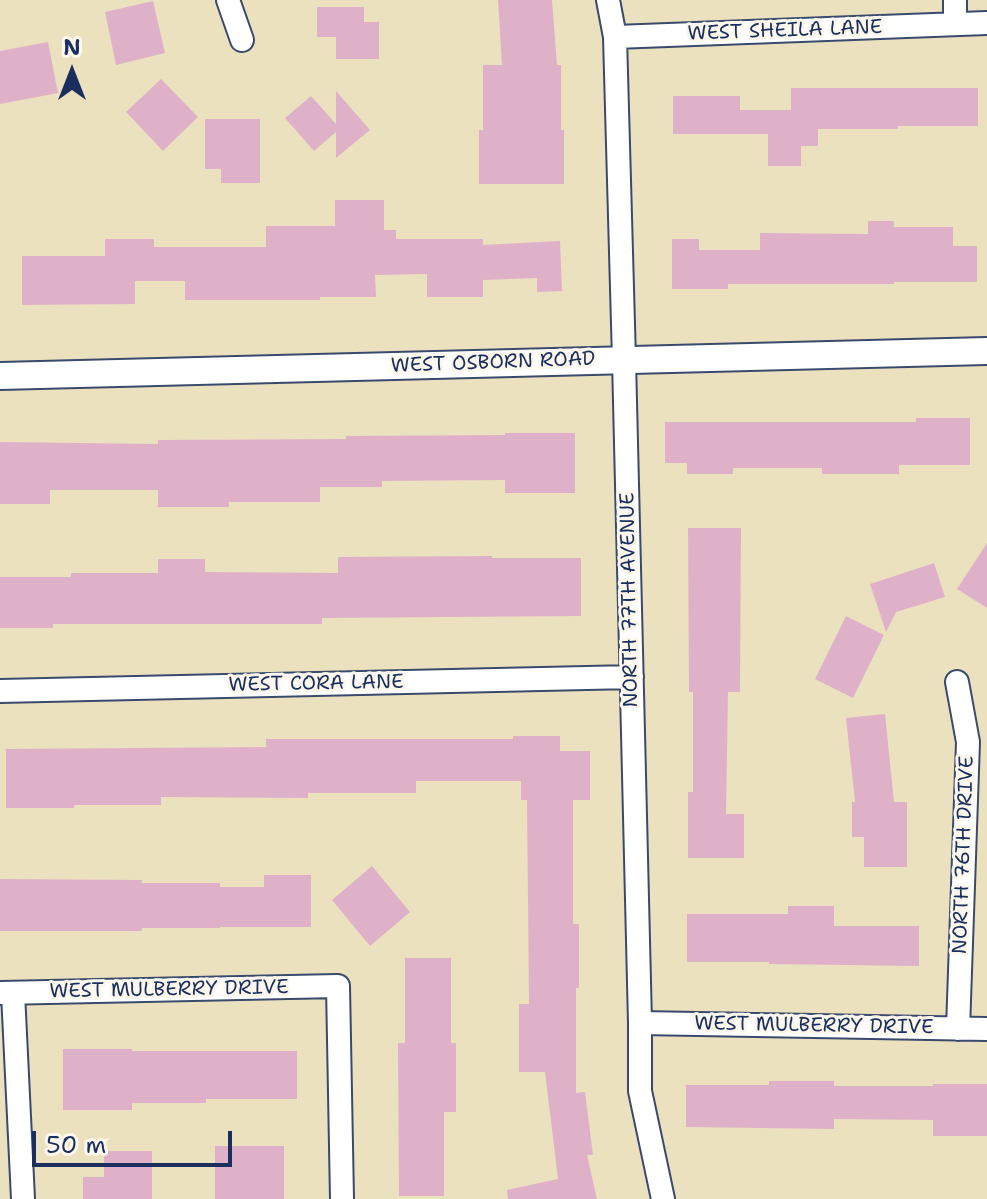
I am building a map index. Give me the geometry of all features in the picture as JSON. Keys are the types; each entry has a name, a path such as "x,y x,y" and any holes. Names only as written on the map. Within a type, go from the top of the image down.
{"street":[{"path":"228,0 242,40"},
{"name":"NORTH 77TH AVENUE","path":"608,0 615,37 640,1091 663,1199"},
{"path":"955,0 955,24"},
{"name":"WEST SHEILA LANE","path":"615,37 987,23"},
{"name":"WEST OSBORN ROAD","path":"0,376 987,351"},
{"name":"WEST CORA LANE","path":"0,691 632,677"},
{"name":"NORTH 76TH DRIVE","path":"957,682 968,742 958,1029"},
{"name":"WEST MULBERRY DRIVE","path":"7,993 338,986 342,1199"},
{"path":"7,993 23,1199"},
{"name":"WEST MULBERRY DRIVE","path":"640,1023 987,1029"}],"building":[{"path":"498,0 552,0 557,65 561,65 564,184 479,184 483,65 502,65"},
{"path":"153,1 165,53 116,65 105,12"},
{"path":"317,7 364,7 364,22 379,22 379,59 336,59 336,37 317,37"},
{"path":"48,42 58,93 0,104 0,51"},
{"path":"161,79 198,117 163,151 126,112"},
{"path":"791,88 978,88 978,126 818,129 818,146 801,146 801,166 768,166 768,134 673,134 673,96 740,96 740,110 791,110"},
{"path":"336,91 370,130 336,158 336,132 314,151 285,118 311,96 336,124"},
{"path":"205,119 260,119 260,183 221,183 221,169 205,169"},
{"path":"335,200 384,200 384,230 396,230 396,239 483,239 483,245 560,241 562,291 537,292 537,278 483,280 483,297 427,297 427,274 375,275 376,297 185,300 185,281 135,281 135,304 22,305 22,256 105,256 105,239 154,239 154,247 266,247 266,226 335,226"},
{"path":"868,221 894,221 894,227 953,227 953,246 977,246 977,282 728,284 728,289 672,289 672,239 699,239 699,250 760,250 760,233 868,234"},
{"path":"916,418 970,418 970,465 899,465 899,474 822,474 822,468 733,468 733,474 687,474 687,463 665,463 665,422 916,422"},
{"path":"575,433 575,493 505,493 505,480 382,481 382,487 320,487 320,502 229,502 229,507 158,507 158,490 50,490 50,504 0,504 0,442 158,444 158,440 346,439 346,436"},
{"path":"688,528 741,528 740,692 728,692 726,814 744,814 744,858 688,858 688,792 693,792 693,692 689,692"},
{"path":"987,543 987,608 957,589"},
{"path":"338,557 581,558 581,616 322,618 322,624 53,624 53,628 0,628 0,577 158,573 158,559 205,559 205,572 338,573"},
{"path":"934,563 945,597 896,612 886,632 870,584"},
{"path":"846,616 884,635 853,698 815,679"},
{"path":"885,714 894,802 907,802 907,867 864,867 864,837 852,837 852,802 855,802 846,718"},
{"path":"513,736 560,736 560,751 590,751 590,800 573,800 573,924 579,924 576,1093 585,1092 593,1155 587,1155 597,1199 508,1199 507,1190 558,1179 545,1072 519,1072 519,1004 529,1004 527,800 521,800 521,781 416,781 416,793 308,793 308,798 161,797 161,805 6,808 6,749 266,747 266,739 513,739"},
{"path":"372,866 410,912 370,946 332,900"},
{"path":"264,875 311,875 311,927 0,931 0,879 142,880 142,883 220,883 220,887 264,887"},
{"path":"788,906 834,906 834,926 919,926 919,966 687,962 687,914 788,914"},
{"path":"405,958 451,958 451,1043 456,1043 456,1112 444,1112 444,1196 399,1196 398,1043 405,1043"},
{"path":"63,1049 297,1051 297,1099 206,1099 206,1103 132,1103 132,1110 63,1110"},
{"path":"769,1081 834,1081 834,1086 987,1084 987,1136 933,1136 933,1120 834,1119 834,1129 686,1127 686,1085 769,1085"},
{"path":"215,1146 284,1146 284,1199 215,1199"},
{"path":"104,1151 152,1151 152,1199 83,1199 83,1177 104,1177"}]}
